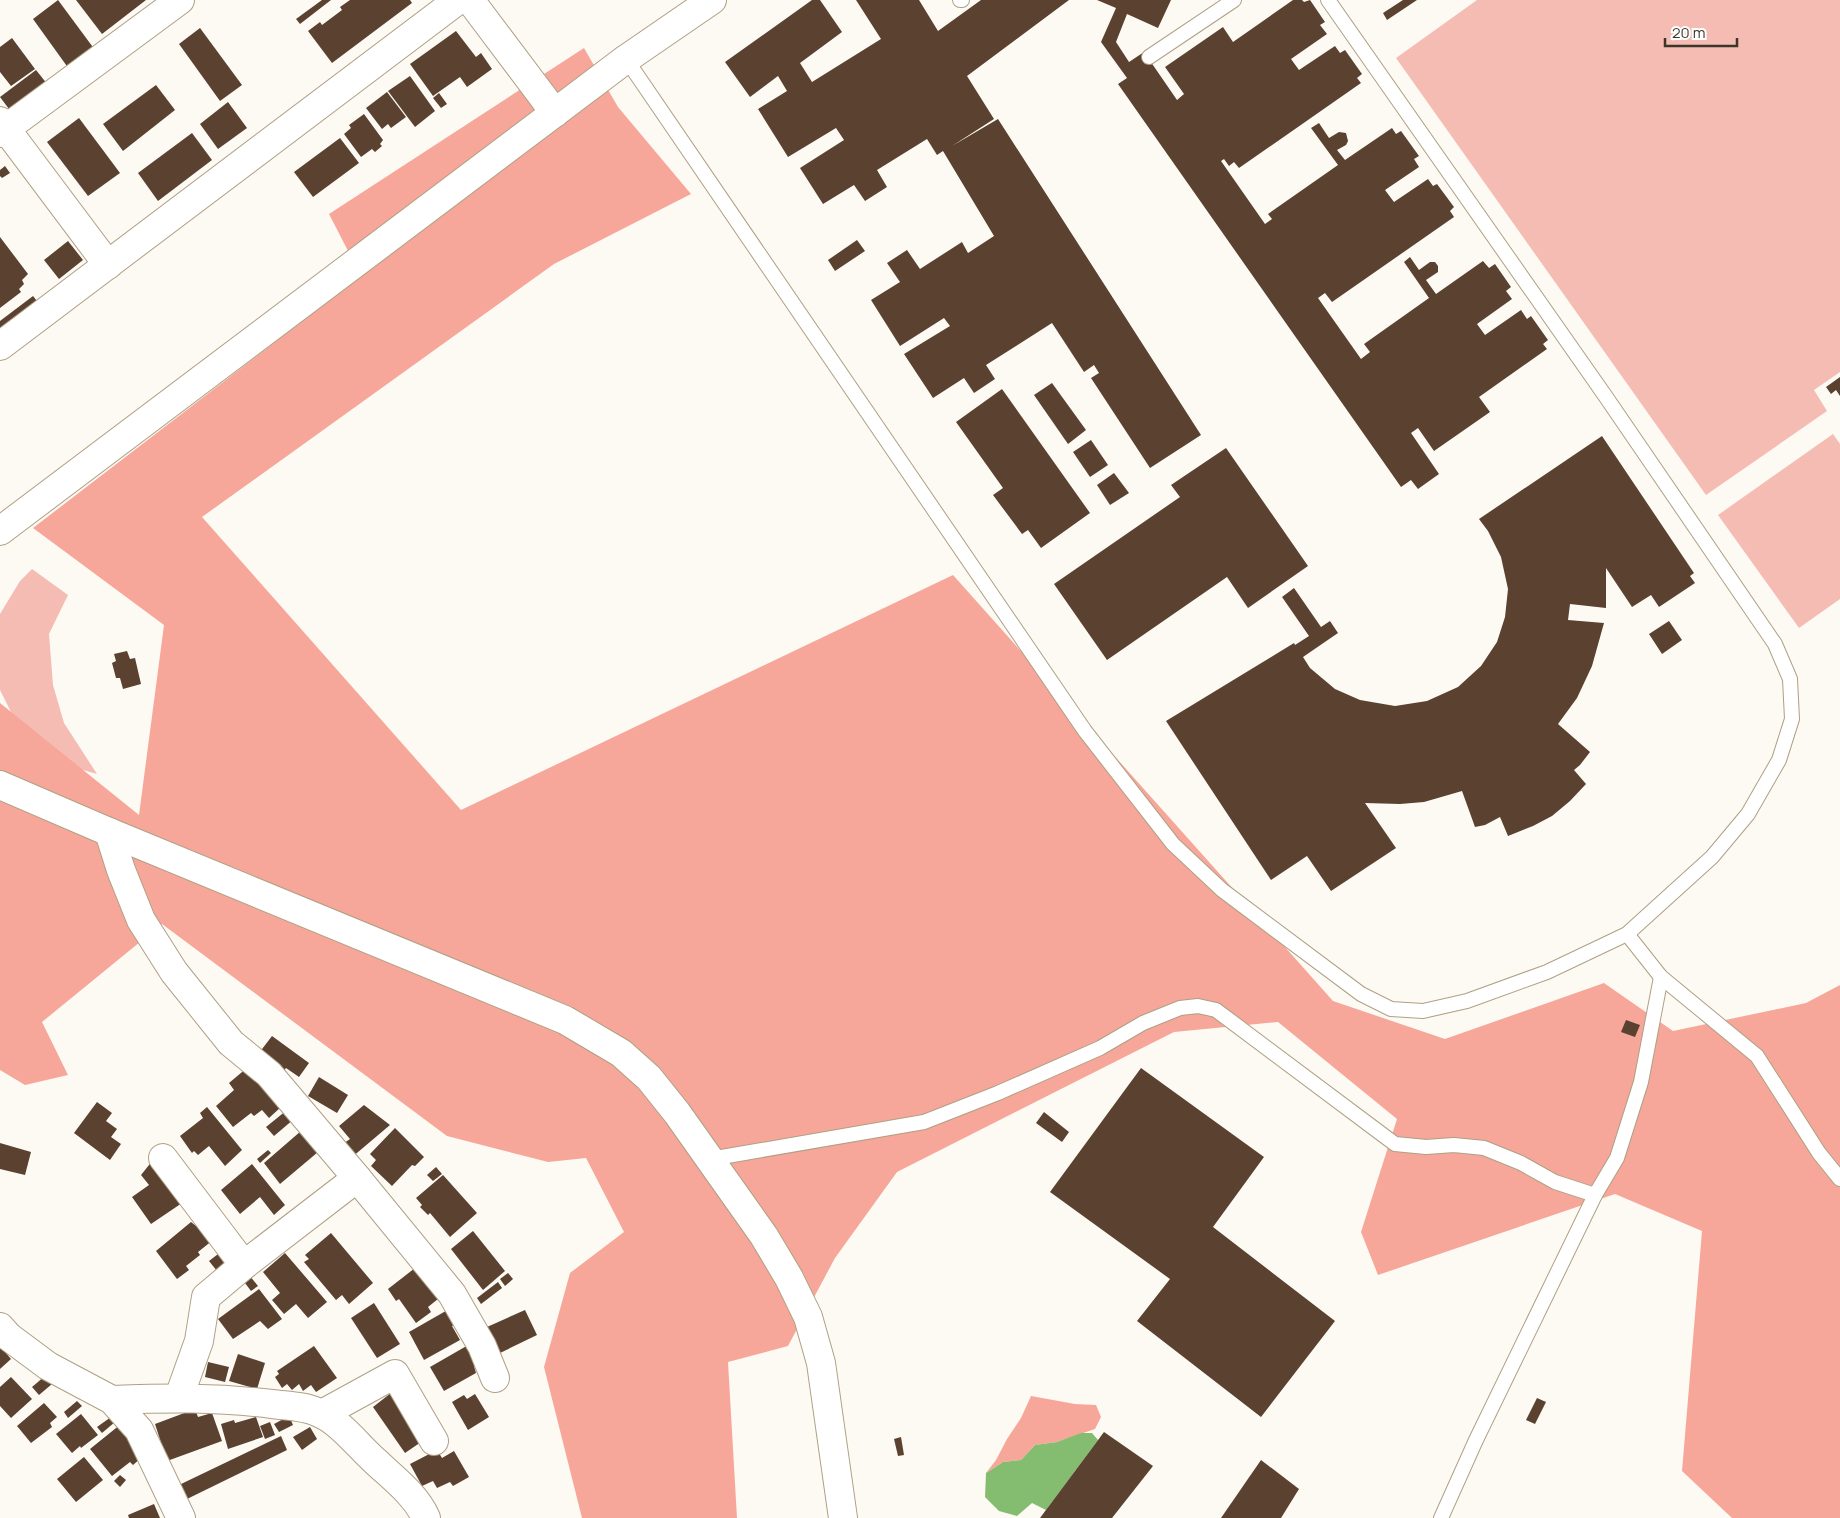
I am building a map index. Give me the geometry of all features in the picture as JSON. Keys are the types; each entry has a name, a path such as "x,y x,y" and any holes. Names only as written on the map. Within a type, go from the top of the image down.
{"street":[{"path":"108,265 2,128 180,0"},
{"path":"0,346 458,0"},
{"path":"470,0 555,113"},
{"path":"0,531 626,59 712,0"},
{"path":"0,785 109,832 565,1020 621,1053 649,1078 710,1159 764,1236 789,1278 808,1317 821,1363 843,1518"},
{"path":"109,832 121,870 141,920 174,972 231,1043 269,1074 452,1294 482,1346 496,1378"},
{"path":"163,1158 244,1265"},
{"path":"180,1397 199,1341 206,1298 244,1265 357,1178"},
{"path":"0,1327 9,1337 48,1366 112,1400 139,1430 181,1518"},
{"path":"322,1414 395,1374 434,1441"},
{"path":"112,1400 180,1397 218,1398 316,1411 334,1421 404,1488 426,1518"}],"lane":[{"path":"1149,58 1234,0"},
{"path":"626,59 1085,731 1172,844 1222,890 1361,994 1391,1009 1423,1011 1467,1001 1547,972 1628,934 1712,857 1748,814 1779,760 1792,719 1790,679 1775,644 1765,629 1606,397 1328,0"},
{"path":"1628,934 1662,977 1757,1056 1819,1153 1840,1179"},
{"path":"1442,1518 1476,1440 1596,1194 1617,1158 1641,1082 1662,977"},
{"path":"710,1159 924,1122 1100,1048 1143,1023 1180,1008 1198,1006 1216,1010 1396,1144 1426,1147 1454,1145 1484,1148 1520,1163 1555,1182 1596,1194"}],"shaded area":[{"path":"1477,0 1840,0 1840,372 1814,390 1827,411 1706,495 1396,58"},
{"path":"584,48 618,107 691,194 554,264 202,517 461,810 953,575 1333,1001 1445,1039 1604,983 1673,1031 1806,1003 1840,985 1840,1518 1732,1518 1682,1471 1702,1231 1615,1194 1378,1275 1361,1232 1397,1119 1278,1022 1174,1032 897,1172 835,1258 788,1346 728,1362 737,1518 582,1518 544,1367 570,1273 624,1232 586,1158 548,1162 447,1136 162,924 42,1022 68,1075 25,1085 0,1070 0,703 139,815 164,625 33,528 361,276 329,214"},
{"path":"1833,434 1840,444 1840,599 1799,628 1718,515"},
{"path":"32,569 68,595 49,634 53,685 64,723 97,774 59,763 18,726 0,690 0,614 20,581"},
{"path":"1031,1396 1075,1404 1096,1405 1101,1417 1095,1429 1057,1442 1035,1445 1021,1460 1003,1462 986,1473 1021,1418"},
{"path":"1081,1433 1092,1433 1098,1440 1046,1510 1032,1503 1017,1516 999,1511 985,1497 986,1473 1003,1462 1021,1460 1035,1445 1057,1442"}],"building":[{"path":"58,0 95,50 69,69 33,19"},
{"path":"76,0 146,0 102,34"},
{"path":"322,0 331,0 300,24 296,19"},
{"path":"350,0 410,0 412,3 332,63 308,31 320,22 322,25 342,10 340,7"},
{"path":"812,0 820,0 842,32 800,63 812,82 881,39 856,0 919,0 938,31 981,0 1069,0 967,76 994,119 952,146 998,119 1201,435 1150,468 1091,378 1099,373 1094,365 1084,372 1052,323 986,365 995,379 974,393 964,378 933,398 904,354 950,326 944,318 900,346 871,300 900,282 887,263 907,250 920,269 962,242 968,253 994,236 943,151 937,155 927,139 877,170 887,187 865,201 854,185 823,204 800,168 844,140 836,128 788,157 758,109 787,91 778,76 750,97 725,62"},
{"path":"1097,0 1171,0 1158,28 1127,14 1116,42 1129,62 1144,52 1177,100 1184,94 1165,67 1223,27 1233,42 1293,0 1302,0 1304,2 1310,0 1325,22 1320,25 1327,34 1291,59 1299,70 1335,46 1340,53 1345,50 1362,74 1357,78 1361,83 1239,168 1234,162 1229,166 1224,159 1221,161 1265,224 1272,219 1268,214 1338,165 1311,128 1319,123 1329,138 1339,132 1346,133 1348,141 1346,145 1337,150 1345,160 1392,128 1396,134 1401,131 1419,156 1414,159 1419,167 1385,190 1394,202 1428,179 1433,186 1437,184 1454,207 1450,211 1454,217 1332,302 1325,293 1318,298 1361,359 1370,352 1364,344 1429,298 1404,262 1410,257 1419,270 1430,262 1435,262 1438,266 1438,272 1426,280 1436,294 1483,261 1489,268 1495,264 1511,287 1506,291 1512,299 1477,324 1485,335 1521,310 1527,319 1531,316 1548,340 1543,344 1547,349 1479,397 1490,412 1434,451 1418,428 1411,433 1439,474 1418,489 1411,480 1401,487 1118,84 1127,78 1101,42 1116,8"},
{"path":"1403,0 1417,0 1387,20 1383,13"},
{"path":"200,28 242,85 220,101 179,44"},
{"path":"456,31 476,57 481,53 492,69 467,87 460,77 433,96 410,64"},
{"path":"12,38 35,69 11,86 0,72 0,47"},
{"path":"36,70 48,85 9,109 0,97"},
{"path":"410,76 435,111 415,127 388,91"},
{"path":"156,85 175,110 123,151 103,124"},
{"path":"387,92 406,117 391,128 388,124 382,129 366,108"},
{"path":"439,93 447,104 441,108 433,98"},
{"path":"228,102 247,128 218,149 200,124"},
{"path":"364,114 383,140 380,144 382,146 375,152 372,149 361,157 344,134 351,128 349,125"},
{"path":"79,118 120,173 88,196 47,142"},
{"path":"192,133 212,160 158,201 138,173"},
{"path":"340,138 359,163 313,197 294,172"},
{"path":"5,166 10,173 2,178 0,170"},
{"path":"0,237 28,274 22,280 24,284 19,289 21,292 0,308"},
{"path":"857,240 865,251 835,271 828,260"},
{"path":"68,241 83,260 59,279 44,260"},
{"path":"33,296 37,301 0,330 0,321"},
{"path":"1840,377 1840,396 1836,390 1831,394 1826,387"},
{"path":"1052,383 1086,430 1068,444 1034,395"},
{"path":"1002,389 1090,513 1041,548 1028,530 1022,534 993,495 1003,488 956,422"},
{"path":"1602,436 1694,573 1690,576 1695,583 1659,607 1651,595 1632,607 1606,568 1606,608 1570,604 1568,620 1604,623 1592,666 1577,698 1558,724 1590,752 1574,770 1586,784 1552,816 1508,836 1500,817 1485,825 1475,827 1462,791 1424,802 1400,804 1365,803 1396,848 1331,891 1307,856 1271,880 1166,721 1294,643 1295,645 1309,636 1282,597 1294,588 1321,627 1330,621 1338,633 1303,657 1310,668 1335,689 1360,700 1395,706 1427,701 1458,687 1481,666 1497,642 1505,617 1508,589 1501,557 1488,531 1479,519"},
{"path":"1091,440 1108,465 1090,477 1073,452"},
{"path":"1226,448 1308,566 1248,608 1227,577 1107,660 1054,584 1180,497 1171,485"},
{"path":"1114,473 1129,493 1110,505 1097,485"},
{"path":"1669,621 1682,640 1662,654 1649,634"},
{"path":"127,651 130,659 135,658 141,684 123,689 120,678 116,678 112,663 116,661 114,654"},
{"path":"1626,1020 1640,1025 1635,1037 1621,1032"},
{"path":"272,1036 309,1063 299,1077 286,1068 283,1072 259,1053"},
{"path":"248,1067 281,1107 269,1118 262,1110 254,1116 251,1113 233,1127 216,1106 234,1090 229,1083"},
{"path":"1141,1068 1264,1157 1213,1227 1335,1321 1261,1417 1137,1321 1170,1279 1050,1192"},
{"path":"319,1077 348,1095 337,1113 308,1096"},
{"path":"97,1102 112,1113 106,1121 117,1129 111,1137 121,1144 110,1160 74,1133"},
{"path":"364,1105 390,1125 351,1158 340,1146 350,1139 339,1126"},
{"path":"207,1107 242,1150 225,1166 209,1146 198,1155 194,1151 192,1153 180,1136 203,1118 200,1113"},
{"path":"287,1110 294,1119 274,1136 266,1127"},
{"path":"1044,1112 1069,1132 1062,1142 1036,1123"},
{"path":"395,1128 424,1157 415,1166 412,1165 392,1186 371,1166 376,1160 370,1154"},
{"path":"301,1131 318,1152 280,1184 264,1163"},
{"path":"0,1143 31,1152 25,1175 0,1169"},
{"path":"268,1150 271,1153 260,1163 257,1159"},
{"path":"153,1160 182,1203 151,1224 132,1197 149,1185 141,1175"},
{"path":"252,1164 285,1205 274,1215 260,1197 240,1214 221,1190"},
{"path":"436,1167 442,1174 433,1181 427,1175"},
{"path":"443,1175 477,1213 450,1237 430,1213 428,1215 420,1207 422,1205 416,1198"},
{"path":"191,1222 196,1226 200,1222 213,1240 198,1252 200,1255 186,1266 189,1270 177,1279 156,1251"},
{"path":"473,1231 505,1271 483,1290 451,1249"},
{"path":"331,1233 373,1283 349,1304 342,1295 336,1300 304,1262 309,1259 305,1255"},
{"path":"222,1251 230,1260 217,1271 209,1261"},
{"path":"285,1253 327,1302 308,1318 296,1304 284,1314 272,1300 280,1293 263,1272"},
{"path":"415,1268 438,1299 428,1307 431,1312 416,1323 399,1299 396,1301 388,1289"},
{"path":"508,1273 513,1279 505,1286 500,1279"},
{"path":"249,1275 258,1286 251,1291 242,1279"},
{"path":"498,1282 502,1288 481,1304 477,1298"},
{"path":"259,1289 282,1319 268,1329 260,1321 233,1339 218,1319"},
{"path":"374,1303 400,1344 377,1358 351,1318"},
{"path":"451,1308 459,1321 452,1326 460,1340 424,1360 409,1332"},
{"path":"525,1310 537,1335 500,1353 487,1327"},
{"path":"470,1344 480,1362 474,1366 476,1373 444,1391 430,1367"},
{"path":"0,1346 11,1359 0,1369"},
{"path":"314,1346 337,1378 316,1392 311,1385 303,1391 299,1384 292,1390 287,1384 282,1388 275,1377 279,1374 277,1371"},
{"path":"238,1354 265,1363 257,1389 229,1381"},
{"path":"208,1362 229,1367 225,1382 205,1377"},
{"path":"45,1376 52,1384 39,1395 32,1387"},
{"path":"11,1377 32,1399 11,1418 0,1406 0,1387"},
{"path":"391,1393 424,1440 405,1453 373,1407"},
{"path":"475,1394 489,1417 468,1430 452,1402 464,1395 467,1399"},
{"path":"1537,1398 1546,1402 1535,1424 1526,1420"},
{"path":"77,1401 82,1406 68,1418 64,1412"},
{"path":"44,1403 57,1417 50,1423 52,1427 31,1443 17,1426"},
{"path":"195,1409 198,1417 212,1413 222,1441 167,1461 155,1424"},
{"path":"81,1414 98,1435 72,1453 56,1434"},
{"path":"289,1416 293,1425 279,1432 274,1424"},
{"path":"111,1417 115,1422 102,1433 97,1427"},
{"path":"256,1417 263,1437 228,1449 221,1424 234,1420 235,1423"},
{"path":"270,1422 275,1435 265,1439 260,1426"},
{"path":"121,1424 141,1458 133,1465 130,1462 112,1476 90,1449"},
{"path":"310,1427 317,1439 302,1450 293,1437"},
{"path":"1104,1432 1153,1466 1112,1518 1040,1518"},
{"path":"281,1436 287,1450 187,1499 179,1485"},
{"path":"901,1437 904,1455 898,1456 894,1439"},
{"path":"437,1450 442,1458 454,1451 469,1477 453,1486 450,1482 437,1488 433,1481 422,1486 410,1464"},
{"path":"84,1457 103,1480 76,1502 57,1479"},
{"path":"1261,1460 1299,1489 1281,1518 1221,1518"},
{"path":"120,1475 126,1480 120,1487 114,1481"},
{"path":"154,1504 160,1518 129,1518 128,1515"}]}
